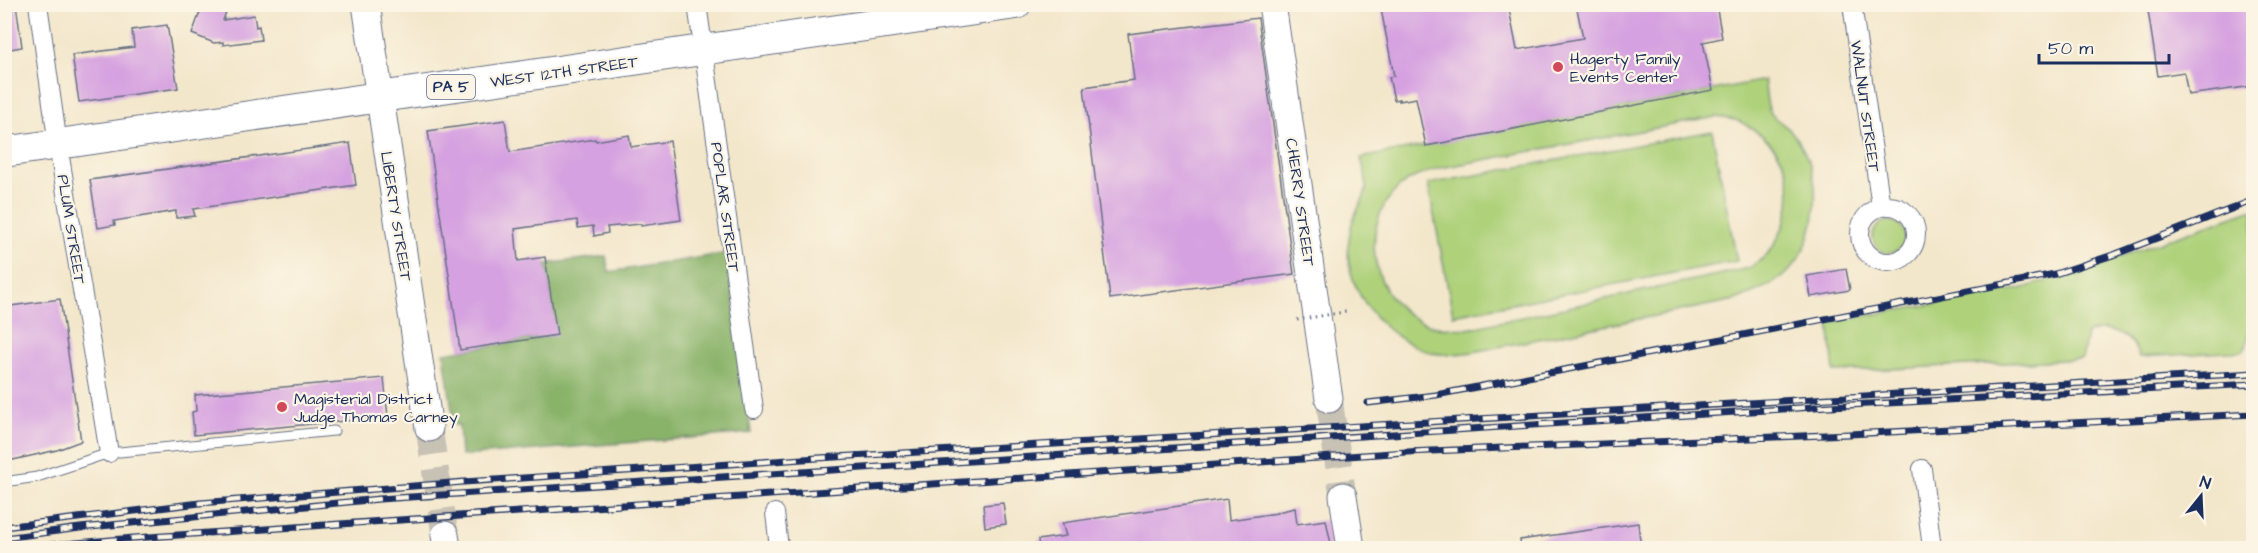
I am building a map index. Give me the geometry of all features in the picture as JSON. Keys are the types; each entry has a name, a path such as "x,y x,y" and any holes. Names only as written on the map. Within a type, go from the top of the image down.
{"main road":[{"name":"WEST 12TH STREET","path":"4,152 1016,4"}],"street":[{"name":"PLUM STREET","path":"38,4 58,145 109,453"},
{"name":"LIBERTY STREET","path":"366,4 429,428"},
{"name":"POPLAR STREET","path":"697,4 754,409"},
{"name":"CHERRY STREET","path":"1272,4 1329,399"},
{"name":"WALNUT STREET","path":"1851,4 1881,207"},
{"path":"1922,469 1932,549"},
{"path":"1343,496 1351,549"},
{"path":"775,513 779,549"}],"lane":[{"path":"4,482 38,477 109,453 334,431"}],"path":[{"path":"1297,320 1350,312"}],"green space":[{"path":"1764,80 1770,112 1793,133 1811,168 1815,198 1814,214 1806,244 1791,269 1772,284 1735,300 1473,352 1438,354 1411,344 1383,324 1361,297 1354,281 1349,265 1348,247 1352,223 1366,190 1366,178 1361,158","holes":["1716,117 1738,121 1754,130 1769,142 1779,155 1786,170 1789,186 1786,219 1770,251 1749,268 1467,329 1438,327 1422,322 1405,311 1391,297 1381,280 1374,241 1378,221 1386,203 1399,187 1413,178 1440,168"]},
{"path":"1712,131 1737,261 1453,315 1428,184"},
{"path":"2253,209 2253,334 2249,334 2244,351 2139,357 2133,344 2122,335 2098,330 2087,334 2082,359 1834,372 1829,322 2020,289 2085,269"},
{"path":"1889,221 1900,226 1905,237 1900,248 1889,253 1878,248 1873,237 1878,226"},
{"path":"728,253 751,433 461,456 459,425 454,425 444,353 556,335 546,264 606,256 609,272"}],"building":[{"path":"4,4 16,4 22,47 4,50"},
{"path":"203,4 229,4 223,20 254,15 256,27 259,26 261,40 223,45 223,42 214,43 192,34"},
{"path":"1380,4 1508,4 1517,50 1583,38 1576,4 1716,4 1722,38 1703,42 1713,90 1426,146 1416,98 1394,100 1389,77 1394,76"},
{"path":"2147,4 2253,4 2253,86 2188,95 2184,72 2158,76"},
{"path":"1258,18 1294,274 1110,299 1084,87 1134,80 1128,34"},
{"path":"167,25 178,88 79,102 72,55 134,47 132,30"},
{"path":"505,120 510,152 629,135 631,147 670,141 681,220 641,226 641,224 607,227 608,233 594,236 593,226 578,228 577,220 515,229 518,261 545,257 557,335 460,350 428,131"},
{"path":"350,143 356,185 193,209 195,216 176,218 176,211 114,221 115,225 98,228 90,180"},
{"path":"1846,269 1850,290 1811,297 1807,276"},
{"path":"60,299 81,441 57,450 4,462 4,307"},
{"path":"384,378 388,417 194,435 192,412 196,411 195,395"},
{"path":"1227,499 1229,520 1295,508 1297,524 1326,520 1332,549 1039,549 1038,540 1066,536 1062,523"},
{"path":"1003,503 1006,524 985,527 983,505"},
{"path":"1638,523 1641,549 1521,549 1520,540"}],"tunnel":[{"path":"1329,399 1343,496"},
{"path":"429,428 445,535"}],"railway":[{"path":"1368,403 1436,395 2055,274 2116,254 2254,200"},
{"path":"4,527 200,503 464,482 818,458 2254,373"},
{"path":"4,538 80,528 379,499 1830,406 2254,384"},
{"path":"19,548 134,538 1407,452 1849,434 2254,414"}],"place":[{"name":"Hagerty Family Events Center","path":"1558,67"},
{"name":"Magisterial District Judge Thomas Carney","path":"282,407"}]}
